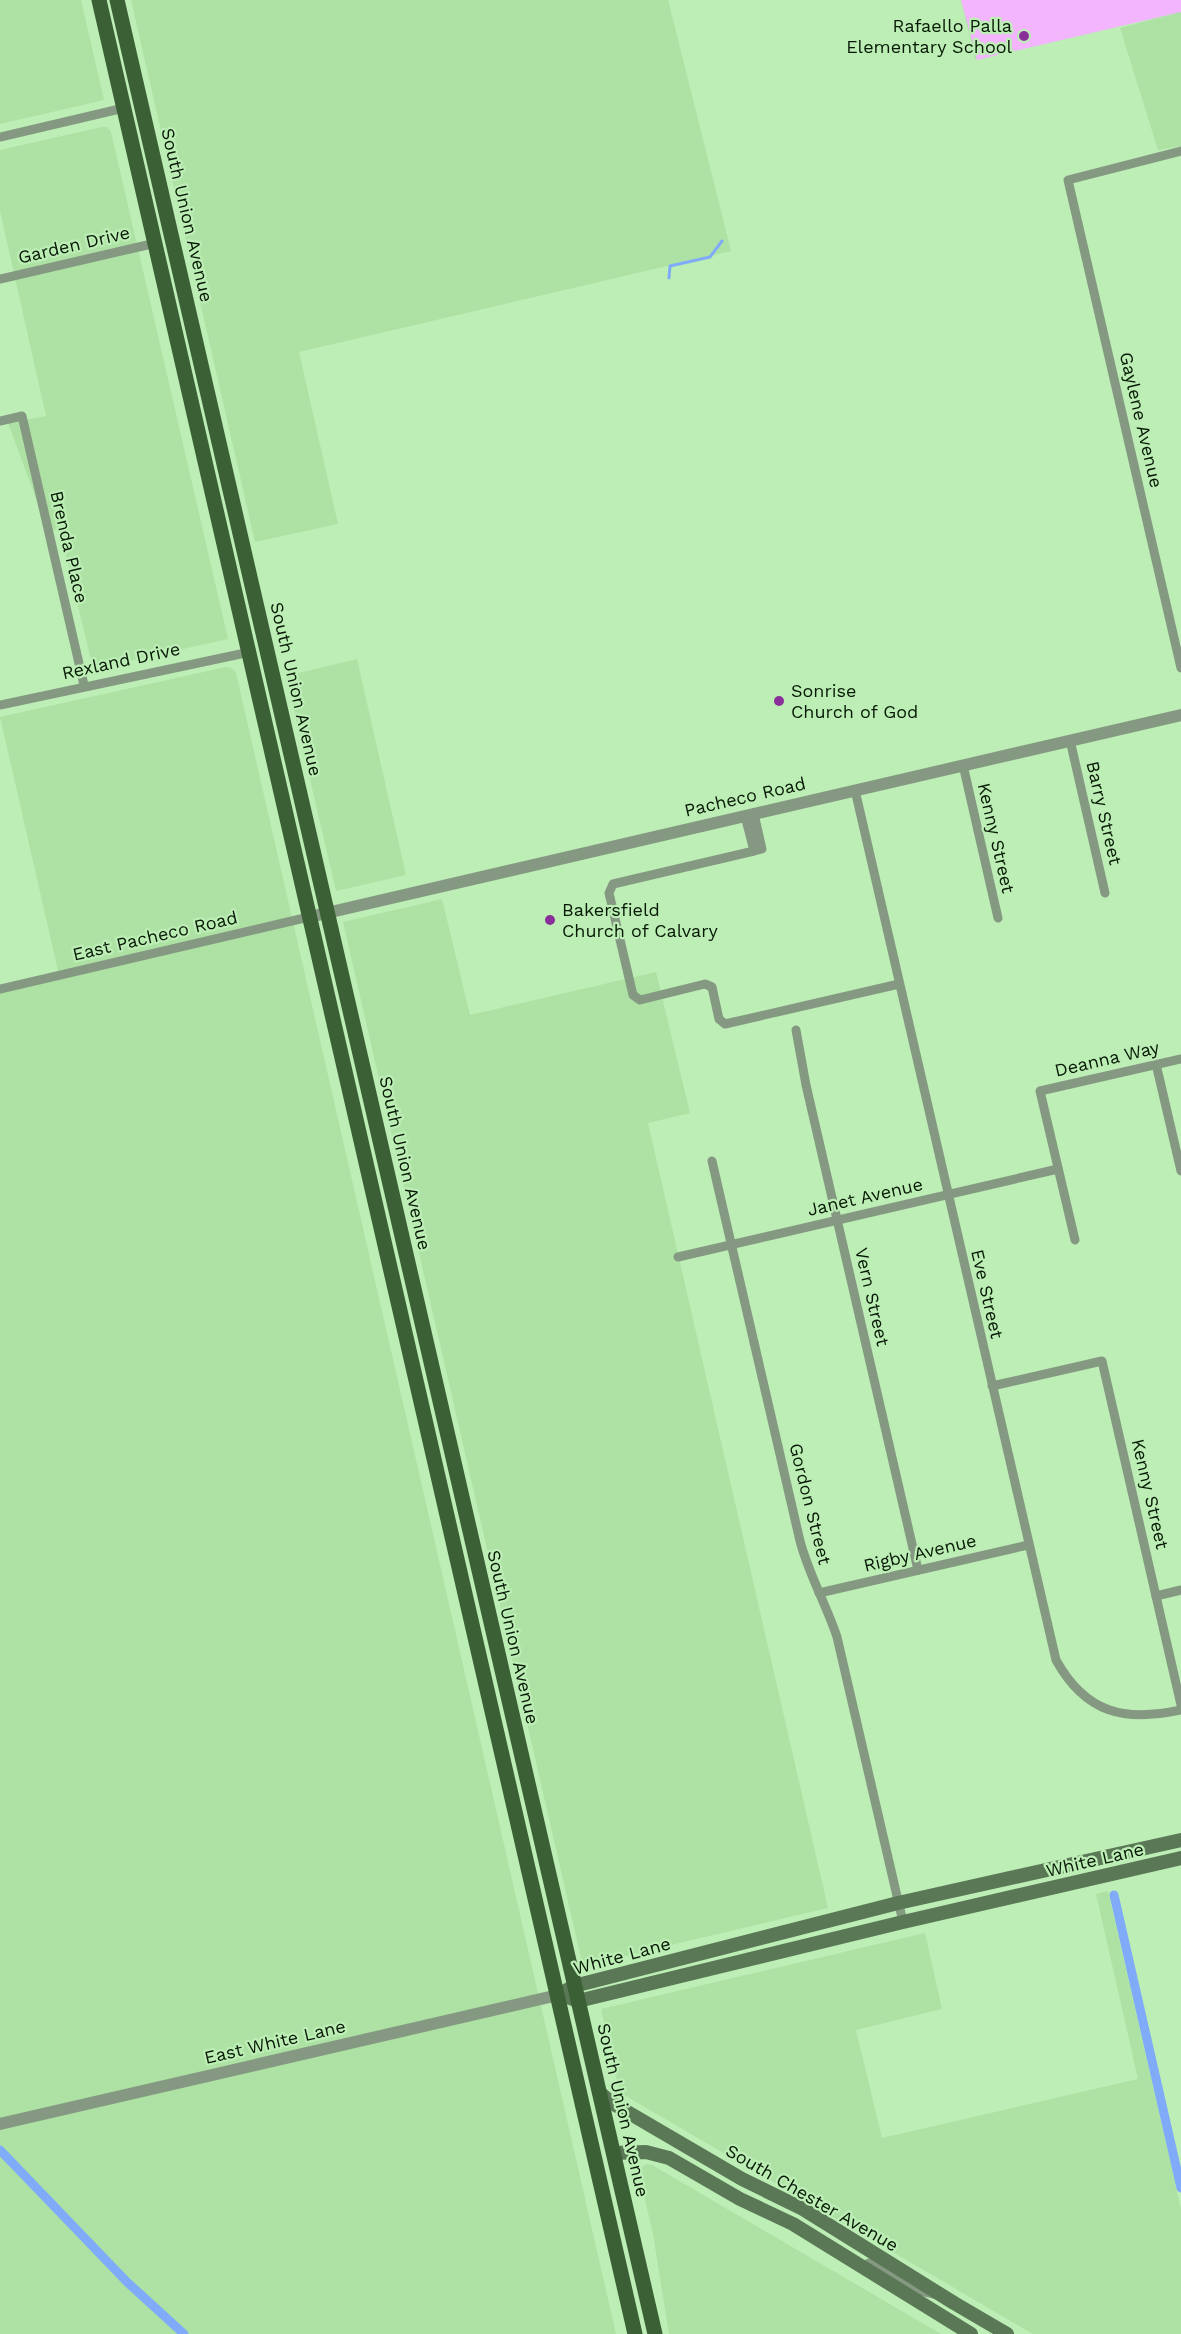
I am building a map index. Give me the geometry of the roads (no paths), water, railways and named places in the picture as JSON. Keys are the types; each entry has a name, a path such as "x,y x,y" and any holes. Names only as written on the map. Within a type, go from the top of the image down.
{"main road":[{"path":"101,0 111,14 128,82 139,93"},
{"name":"South Union Avenue","path":"101,0 250,651 438,1398 655,2334"},
{"name":"South Union Avenue","path":"117,0 291,756 318,915 403,1320 636,2334"},
{"path":"156,243 161,245 169,258 184,323 197,346"},
{"path":"226,548 239,571 256,642 263,652 267,653"},
{"path":"250,651 258,657 278,733 291,756"},
{"path":"403,1320 414,1331 430,1396 438,1398"},
{"path":"436,1466 441,1463 446,1467 460,1528 472,1546"},
{"path":"470,1610 482,1622 497,1689 505,1690"},
{"path":"504,1757 511,1757 526,1819 540,1838"},
{"name":"White Lane","path":"576,1993 898,1903 1181,1840"},
{"name":"White Lane","path":"558,1995 903,1922 1181,1858"},
{"path":"575,2071 584,2086 602,2146 605,2150 614,2153"},
{"name":"South Chester Avenue","path":"599,2092 612,2103 733,2173 803,2209 1007,2334"},
{"name":"South Chester Avenue","path":"614,2153 646,2152 669,2158 740,2199 793,2224 971,2334"}],"street":[{"path":"0,137 124,108"},
{"name":"Gaylene Avenue","path":"1181,151 1068,180 1181,668"},
{"name":"Garden Drive","path":"0,279 156,243"},
{"name":"Brenda Place","path":"0,421 22,416 84,685"},
{"name":"Rexland Drive","path":"0,705 84,685 250,651"},
{"name":"Pacheco Road","path":"318,915 1181,715"},
{"name":"Barry Street","path":"1070,740 1105,893"},
{"name":"Kenny Street","path":"963,765 998,918"},
{"name":"Eve Street","path":"855,790 1056,1660 1070,1683 1093,1702 1113,1712 1141,1716 1181,1710"},
{"path":"750,815 754,851 613,884 609,892 633,995 640,1000 705,984 712,987 719,1019 725,1024 899,984"},
{"name":"East Pacheco Road","path":"0,989 318,915"},
{"name":"Vern Street","path":"796,1030 806,1085 918,1570"},
{"name":"Deanna Way","path":"1059,1169 1041,1091 1181,1059"},
{"path":"1156,1064 1181,1171"},
{"name":"Gordon Street","path":"712,1161 800,1541 811,1576 837,1637 903,1922"},
{"path":"1059,1169 1075,1240"},
{"name":"Janet Avenue","path":"678,1257 1059,1169"},
{"name":"Kenny Street","path":"992,1386 1102,1361 1181,1705"},
{"name":"Rigby Avenue","path":"819,1593 1028,1545"},
{"path":"1156,1596 1181,1590"},
{"name":"East White Lane","path":"0,2124 558,1995"},
{"path":"863,2268 869,2263 874,2264 915,2290 943,2296"}],"waterway":[{"path":"669,278 670,266 710,257 722,241"},
{"path":"1114,1895 1181,2188"},
{"path":"0,2150 127,2282 184,2334"}],"place":[{"name":"Rafaello Palla Elementary School","path":"1024,36"},
{"name":"Sonrise Church of God","path":"779,701"},
{"name":"Bakersfield Church of Calvary","path":"550,920"}]}
